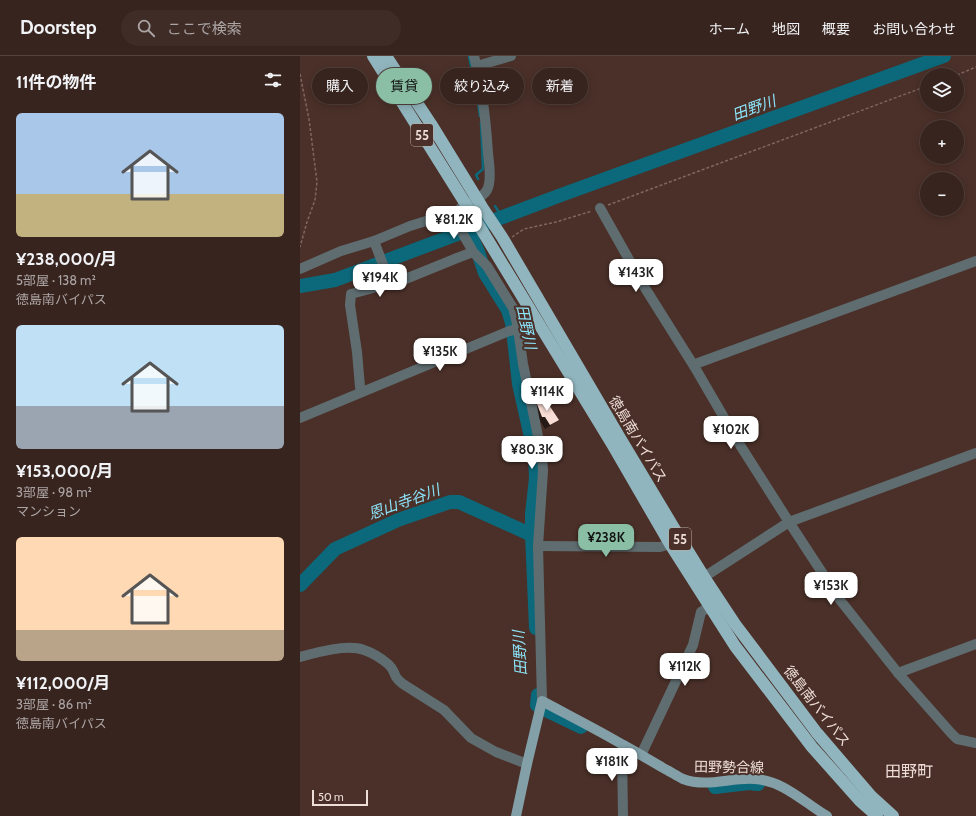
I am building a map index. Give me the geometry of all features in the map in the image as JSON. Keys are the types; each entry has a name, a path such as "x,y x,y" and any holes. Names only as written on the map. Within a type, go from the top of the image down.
{"highway":[{"name":"徳島南バイパス","path":"373,56 474,206 503,239 620,438 704,577 735,624 817,733 871,796 893,816"},
{"name":"徳島南バイパス","path":"386,56 431,124 474,206 490,244 612,444 670,544 735,646 812,746 860,801 876,816"}],"main road":[{"name":"田野勢合線","path":"542,701 682,779 698,783 746,779 766,780 794,793 826,816"},
{"path":"516,816 542,701"}],"street":[{"path":"474,56 477,66 487,134 490,174 489,184 487,191 474,206 458,209 455,218 472,250 487,266 513,308 515,315 514,330 523,364 542,456 543,471 538,546 542,701"},
{"path":"477,66 511,56"},
{"path":"600,208 645,288 694,366 740,445 840,600 898,673 957,739 976,743"},
{"path":"300,269 341,251 375,243 410,226 439,217 455,218"},
{"path":"375,243 389,280"},
{"path":"363,391 360,387 357,352 350,305 351,294 389,280 403,280 472,250"},
{"path":"694,366 698,363 976,261"},
{"path":"300,418 514,330"},
{"path":"704,577 789,522 976,452"},
{"path":"538,546 660,547 670,544"},
{"path":"640,755 693,645 701,612 710,606"},
{"path":"898,673 976,644"},
{"path":"300,657 330,649 363,649 392,667 397,679 444,710 471,738 496,752 527,764"},
{"path":"623,747 623,816"}],"path":[{"path":"964,72 976,67"},
{"path":"300,74 309,119 317,182 315,200 300,247"},
{"path":"503,239 524,229 556,222 631,197 920,89"}],"building":[{"path":"545,399 559,420 550,425 545,417 542,417 537,404"}],"waterway":[{"path":"469,56 471,68"},
{"name":"田野川","path":"300,286 335,280 561,195 944,56"},
{"path":"478,104 480,116"},
{"path":"478,179 476,175 483,169 481,123"},
{"path":"495,206 502,217"},
{"name":"田野川","path":"468,230 478,252 485,273 508,310 512,323 519,384 535,455 536,478 532,514 532,535 536,628"},
{"name":"恩山寺谷川","path":"300,585 335,549 398,520 450,502 459,502 532,535"},
{"name":"田野川","path":"538,695 537,705 581,727"},
{"name":"田野川","path":"715,787 749,783 758,784"}],"district":[{"name":"田野町","path":"909,771"}]}
